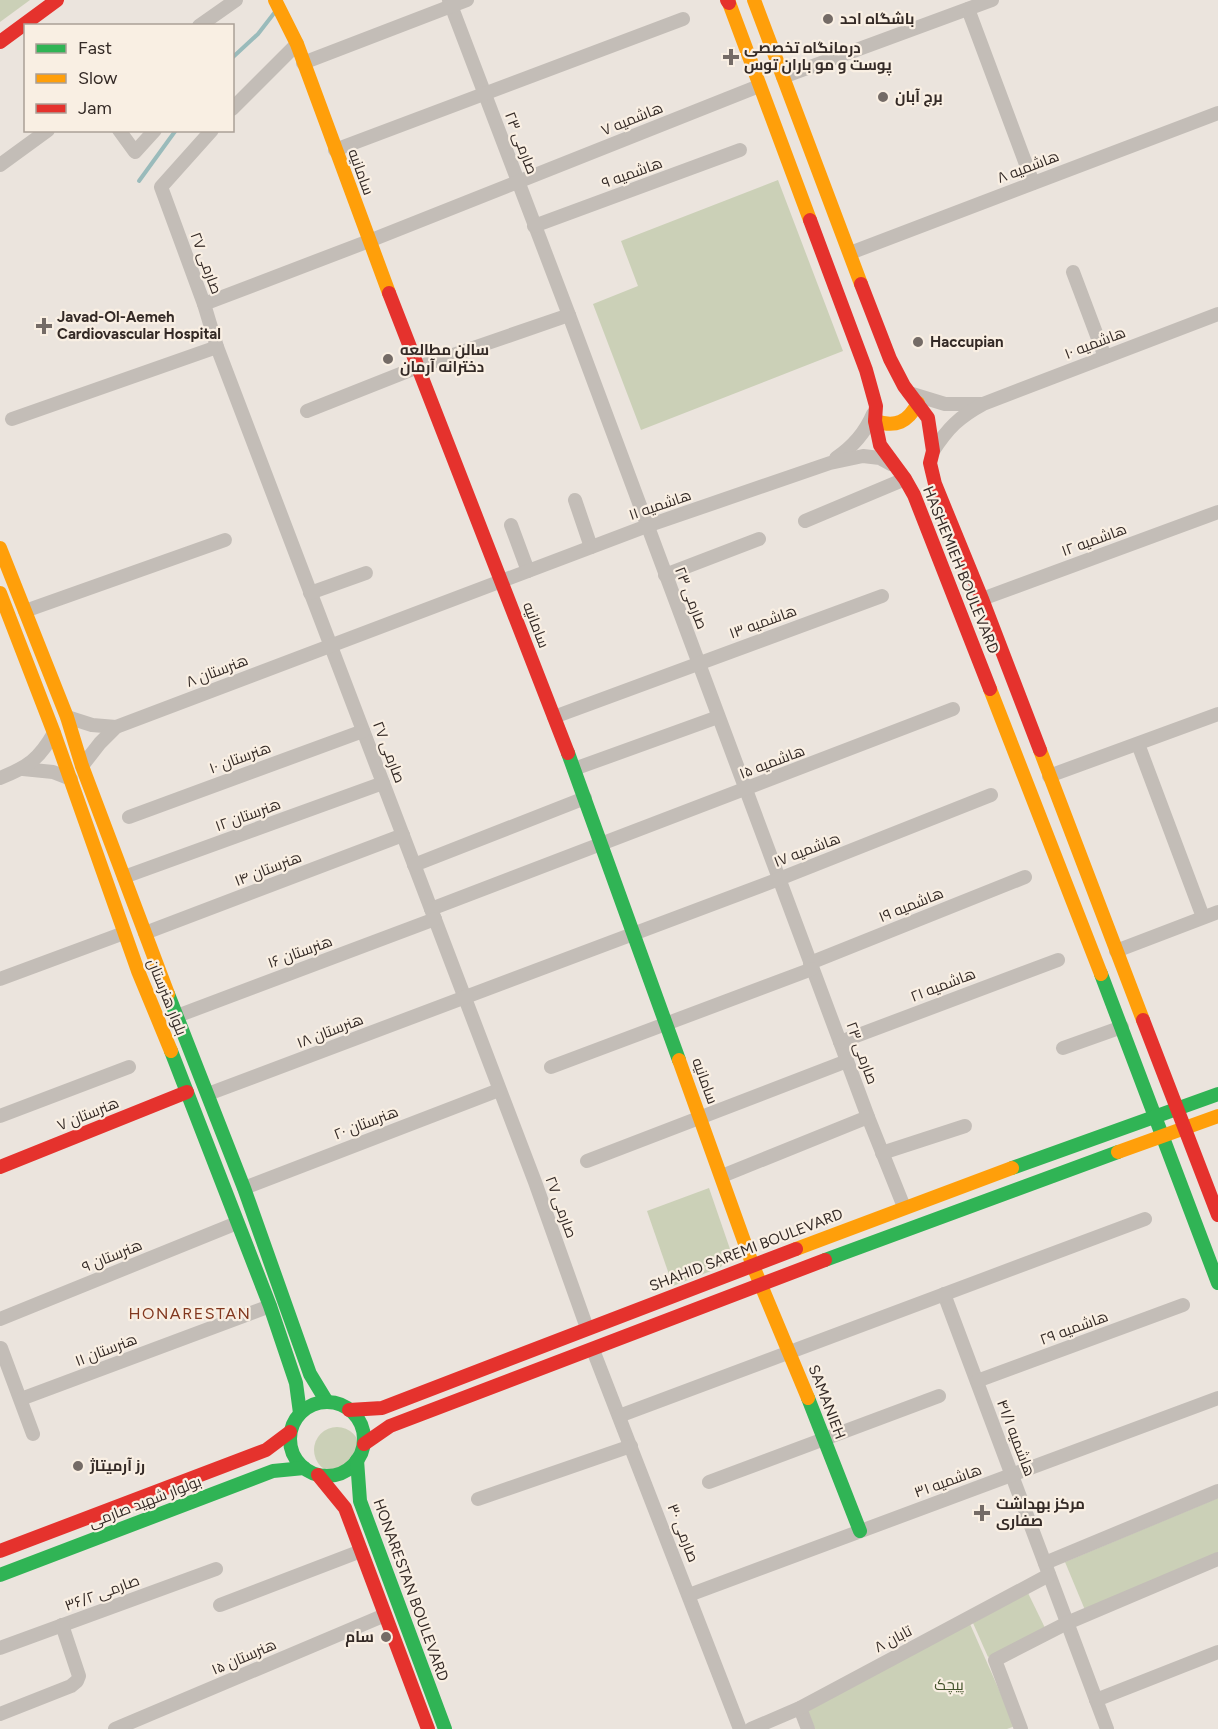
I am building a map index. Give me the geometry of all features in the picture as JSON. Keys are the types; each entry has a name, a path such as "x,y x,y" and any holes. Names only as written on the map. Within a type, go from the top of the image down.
{"main road":[{"path":"24,24 57,0"},
{"name":"سامانیه","path":"275,0 297,45 369,241 585,798 760,1286"},
{"name":"HASHEMIEH BOULEVARD","path":"754,0 890,359 928,418 933,451 930,463 935,484 982,599 1185,1128"},
{"name":"HASHEMIEH BOULEVARD","path":"728,1 866,370 876,406 875,421 880,445 914,495 1122,1027 1162,1136"},
{"path":"0,42 24,24"},
{"path":"875,421 885,425 896,425 906,421 913,413 913,398"},
{"name":"بلوار هنرستان","path":"0,548 67,717 82,766 156,964 244,1188"},
{"name":"بلوار هنرستان","path":"0,593 54,733 138,971 188,1092 270,1306 296,1383 300,1413"},
{"path":"20,648 38,642"},
{"path":"1003,723 1026,715"},
{"path":"138,971 156,964"},
{"name":"هنرستان ۷","path":"0,1167 188,1092"},
{"path":"1177,1109 1218,1094"},
{"name":"SHAHID SAREMI BOULEVARD","path":"349,1410 382,1408 904,1207 1177,1109"},
{"path":"363,1444 390,1426 913,1226 1218,1116"},
{"path":"1185,1128 1218,1215"},
{"path":"1162,1136 1218,1283"},
{"path":"244,1188 310,1374 327,1402"},
{"name":"SAMANIEH","path":"760,1286 790,1352 860,1531"},
{"path":"327,1402 349,1410 361,1425 363,1444 357,1460 340,1474 329,1476 318,1475 304,1468 292,1452 290,1432 300,1413 317,1403 327,1402"},
{"name":"بولوار شهید صارمی","path":"0,1551 266,1450 290,1432"},
{"name":"HONARESTAN BOULEVARD","path":"357,1460 360,1501 445,1729"},
{"name":"بولوار شهید صارمی","path":"0,1575 273,1471 304,1468"},
{"path":"318,1475 345,1508 428,1729"}],"street":[{"path":"202,24 236,0"},
{"path":"303,63 450,3 466,0"},
{"path":"783,78 992,0"},
{"name":"صارمی ۲۳","path":"450,3 569,315 811,966 904,1207"},
{"path":"968,9 1033,183"},
{"path":"335,150 683,19"},
{"path":"234,107 297,45"},
{"name":"هاشمیه ۷","path":"204,304 759,86"},
{"name":"هاشمیه ۸","path":"850,253 1218,113"},
{"path":"0,165 45,132"},
{"path":"120,132 135,152 153,132"},
{"name":"صارمی ۲۷","path":"210,132 161,187 204,304 217,347 535,1182 586,1328"},
{"name":"هاشمیه ۹","path":"534,226 740,150"},
{"path":"1073,272 1105,357"},
{"name":"هاشمیه ۱۰","path":"983,404 1218,314"},
{"path":"307,411 418,367 569,315"},
{"path":"12,419 217,347"},
{"path":"913,398 945,404 983,404"},
{"path":"933,451 946,431 963,415 983,404"},
{"path":"830,463 850,449 866,429 876,406"},
{"path":"830,463 863,456 880,458 894,466"},
{"name":"هاشمیه ۱۱","path":"502,581 647,526 830,463"},
{"path":"805,521 905,479"},
{"path":"575,500 591,547"},
{"name":"هاشمیه ۱۲","path":"982,599 1218,512"},
{"path":"511,525 528,571"},
{"path":"665,575 759,539"},
{"path":"25,611 225,540"},
{"path":"310,593 366,573"},
{"name":"هنرستان ۸","path":"82,766 99,743 116,727 502,581"},
{"name":"هاشمیه ۱۳","path":"554,717 882,596"},
{"name":"هاشمیه ۱۵","path":"433,914 602,844 953,709"},
{"path":"1049,776 1218,714"},
{"name":"هنرستان ۸","path":"67,717 92,725 116,727"},
{"path":"574,769 718,717"},
{"name":"هنرستان ۱۰","path":"129,817 363,731"},
{"path":"0,778 23,769 44,750 54,733"},
{"path":"1138,744 1203,917"},
{"path":"23,769 53,772 71,780"},
{"name":"هنرستان ۱۲","path":"124,877 383,783"},
{"name":"هاشمیه ۱۷","path":"465,998 779,879 991,795"},
{"path":"414,865 585,798"},
{"name":"هنرستان ۱۴","path":"145,933 403,835"},
{"name":"هاشمیه ۱۹","path":"551,1067 779,982 811,966 1025,878"},
{"path":"1116,951 1218,912"},
{"name":"هنرستان ۱۶","path":"177,1016 433,914"},
{"path":"0,979 124,933"},
{"name":"هاشمیه ۲۱","path":"840,1042 1058,960"},
{"name":"هنرستان ۱۸","path":"208,1094 465,998"},
{"path":"1063,1048 1122,1027"},
{"path":"587,1161 847,1061"},
{"path":"0,1116 129,1067"},
{"name":"هنرستان ۲۰","path":"244,1188 499,1090"},
{"path":"722,1176 868,1117"},
{"path":"882,1153 964,1126"},
{"path":"620,1416 1144,1219"},
{"name":"هنرستان ۹","path":"0,1319 237,1223"},
{"name":"هاشمیه ۴۱/۱","path":"944,1294 1107,1729"},
{"name":"هاشمیه ۲۹","path":"976,1381 1183,1305"},
{"name":"هنرستان ۱۱","path":"21,1399 270,1306"},
{"path":"1,1348 33,1434"},
{"name":"صارمی ۳۰","path":"593,1350 740,1729"},
{"path":"710,1482 939,1396"},
{"name":"هاشمیه ۳۱","path":"689,1595 1218,1398"},
{"path":"478,1499 631,1446"},
{"name":"تابان ۸","path":"751,1729 800,1708 1047,1569 1218,1491"},
{"path":"220,1605 361,1551"},
{"path":"1021,1729 995,1660 1067,1623 1218,1559"},
{"name":"صارمی ۳۶/۲","path":"0,1648 216,1569"},
{"name":"هنرستان ۱۵","path":"116,1729 385,1615"},
{"path":"0,1714 71,1686 77,1681 79,1676 62,1625"},
{"path":"1096,1700 1218,1652"},
{"path":"800,1708 808,1729"}],"green space":[{"path":"0,0 30,0 0,22"},
{"path":"778,180 843,351 641,430 593,304 638,286 621,241"},
{"path":"709,1188 731,1252 721,1267 673,1286 647,1211"},
{"path":"337,1427 353,1434 360,1450 353,1466 337,1473 321,1466 314,1450 321,1434"},
{"path":"1218,1498 1218,1555 1085,1610 1065,1562"},
{"path":"1028,1593 1046,1630 988,1657 973,1623"},
{"name":"پیچک","path":"970,1624 1015,1726 1007,1729 815,1729 808,1711"}],"waterway":[{"path":"234,56 258,34 275,12"},
{"path":"139,181 175,132"}],"traffic: fast":[{"path":"568,753 679,1060"},
{"path":"1101,974 1218,1283"},
{"path":"168,994 244,1188 310,1374 327,1402"},
{"path":"171,1051 270,1306 296,1383 300,1413"},
{"path":"1012,1168 1218,1094"},
{"path":"825,1260 1118,1152"},
{"path":"808,1398 860,1531"},
{"path":"327,1402 348,1408 358,1418 364,1439 358,1460 348,1470 327,1476 306,1470 296,1460 290,1439 296,1418 306,1408 327,1402"},
{"path":"357,1460 360,1501 445,1729"},
{"path":"0,1575 273,1471 304,1468"}],"traffic: slow":[{"path":"275,0 297,44 389,293"},
{"path":"728,0 810,220"},
{"path":"754,0 861,284"},
{"path":"875,421 889,424 901,422 910,415 918,403"},
{"path":"0,548 67,717 82,766 168,994"},
{"path":"0,593 54,733 138,971 171,1051"},
{"path":"990,689 1101,974"},
{"path":"1040,750 1143,1020"},
{"path":"679,1060 753,1266 808,1398"},
{"path":"1118,1152 1218,1116"},
{"path":"796,1249 1012,1168"}],"traffic: jam":[{"path":"24,24 57,0"},
{"path":"0,42 24,24"},
{"path":"810,220 866,370 876,406 875,421 880,445 914,495 990,689"},
{"path":"861,284 890,359 904,386 928,418 933,451 930,463 935,484 1040,750"},
{"path":"389,293 568,753"},
{"path":"1143,1020 1218,1215"},
{"path":"0,1167 187,1092"},
{"path":"349,1410 382,1408 796,1249"},
{"path":"364,1444 390,1426 825,1260"},
{"path":"0,1551 266,1450 290,1432"},
{"path":"318,1475 345,1508 428,1729"}],"place":[{"name":"باشگاه احد","path":"828,19"},
{"name":"درمانگاه تخصصی پوست و مو باران توس","path":"731,57"},
{"name":"برج آبان","path":"883,97"},
{"name":"Javad-Ol-Aemeh Cardiovascular Hospital","path":"44,326"},
{"name":"Haccupian","path":"918,342"},
{"name":"سالن مطالعه دخترانه آرمان","path":"388,359"},
{"name":"رز آرمیتاژ","path":"78,1466"},
{"name":"مرکز بهداشت صفاری","path":"982,1513"},
{"name":"سام","path":"386,1637"}],"district":[{"name":"HONARESTAN","path":"190,1313"}]}
